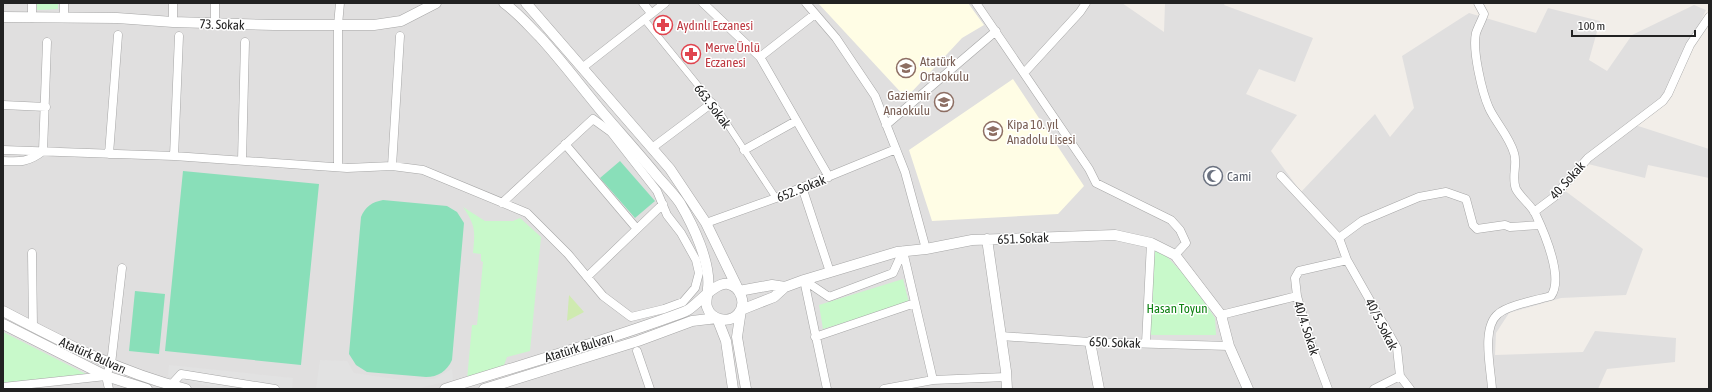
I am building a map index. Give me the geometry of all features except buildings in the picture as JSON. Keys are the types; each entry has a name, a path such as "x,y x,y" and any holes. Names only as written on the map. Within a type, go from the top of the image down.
{"street":[{"path":"32,3 32,18"},
{"path":"64,3 64,18"},
{"path":"172,22 173,3"},
{"path":"215,3 215,23"},
{"path":"338,167 338,28 340,3"},
{"name":"73. Sokak","path":"3,17 117,18 172,22 338,28 401,21 436,3"},
{"path":"504,3 516,12 558,57 601,111 679,202 695,233 705,260 709,279 707,306 709,311 717,318 726,341 733,389"},
{"path":"526,3 670,169 706,223 742,300 737,336 746,389"},
{"path":"643,3 652,13"},
{"path":"582,68 665,3"},
{"path":"702,3 760,57 829,177"},
{"path":"806,3 836,38 874,96 905,172 926,249"},
{"path":"976,3 1089,169 1096,184 1171,220 1180,230 1186,243 1175,256"},
{"path":"1024,73 1080,12 1086,3"},
{"path":"1478,3 1484,14 1476,34 1476,52 1480,76 1489,108 1512,146 1515,155 1513,177 1516,188 1534,212 1551,251 1555,291 1551,296 1521,304 1498,313 1491,323 1488,340 1492,389"},
{"path":"760,57 815,14"},
{"name":"40. Sokak","path":"1534,212 1554,197 1588,158 1663,101 1668,94 1690,45 1709,17"},
{"name":"663. Sokak","path":"644,19 712,103 776,198"},
{"path":"886,125 996,31"},
{"path":"109,154 118,35"},
{"path":"174,156 179,36"},
{"path":"392,166 400,36"},
{"path":"3,161 21,162 34,158 43,151 48,42"},
{"path":"242,160 245,42"},
{"path":"652,148 712,103"},
{"path":"3,105 46,107"},
{"path":"502,203 601,111"},
{"path":"3,150 174,156 338,167 392,166 423,170 527,213 568,254 603,296 631,317 664,310 683,302 695,288 699,273 696,260 681,233 667,215 657,191 611,132 593,119"},
{"path":"744,150 796,120"},
{"path":"565,144 637,229"},
{"name":"652. Sokak","path":"706,223 776,198 896,150"},
{"name":"40/5. Sokak","path":"1281,176 1339,238 1347,260 1397,348 1400,376"},
{"path":"802,187 830,272"},
{"path":"1339,238 1357,224 1376,215 1419,197 1446,192 1466,199 1473,225 1477,229 1505,225 1510,228 1540,225"},
{"path":"587,277 663,204"},
{"name":"651. Sokak","path":"786,287 804,280 903,251 926,249 972,240 1115,235 1151,243 1175,256 1221,314 1229,346 1248,389"},
{"path":"987,239 1001,336 1006,389"},
{"path":"1146,343 1151,243"},
{"path":"804,280 828,296 893,273 903,251"},
{"path":"903,251 934,380"},
{"path":"32,253 33,327"},
{"path":"1297,296 1295,278 1299,272 1347,260"},
{"path":"109,389 106,376 111,364 122,268"},
{"path":"804,280 827,389"},
{"name":"Atatürk Bulvarı","path":"445,389 634,330 679,314 686,311 708,295 716,286 722,284 728,284 739,291"},
{"path":"739,291 772,285 786,287"},
{"name":"Atatürk Bulvarı","path":"484,389 508,385 692,321 717,318 728,320 737,315 741,310 774,297 786,287"},
{"name":"40/4. Sokak","path":"1221,314 1297,296 1310,341 1328,389"},
{"path":"815,337 915,303"},
{"name":"Atatürk Bulvarı","path":"3,311 111,364 186,389"},
{"name":"Atatürk Bulvarı","path":"3,324 106,376 147,389"},
{"name":"650. Sokak","path":"1001,336 1090,342 1229,346"},
{"path":"1090,342 1099,389"},
{"path":"637,350 650,389"},
{"path":"503,370 508,385"},
{"path":"171,385 181,374 275,389"},
{"path":"7,388 106,376"},
{"path":"1374,389 1400,376 1410,389"},
{"path":"884,389 934,380 1006,378"}],"shaded area":[{"path":"3,3 1122,3 1164,32 1165,3 1225,3 1224,5 1313,38 1295,82 1259,69 1246,94 1297,115 1271,151 1301,192 1375,114 1390,137 1414,108 1402,56 1469,13 1536,33 1548,8 1600,21 1589,60 1607,71 1632,35 1694,5 1706,10 1666,95 1629,123 1709,149 1709,178 1648,165 1645,178 1588,164 1564,190 1643,249 1626,295 1561,298 1509,313 1496,333 1495,355 1583,352 1595,331 1676,338 1675,362 1607,369 1598,389 3,389"},
{"name":"Atatürk Ortaokulu","path":"818,3 968,3 984,25 962,38 906,98"},
{"name":"Kipa 10. yıl Anadolu Lisesi","path":"1013,79 1084,186 1058,214 932,221 909,150"},
{"path":"320,360 347,361 354,373 402,380 434,379 452,369 453,380 415,389 316,389"},
{"path":"169,365 293,378 292,389 218,389 168,376"}],"green space":[{"path":"37,3 58,3 58,9 37,10"},
{"path":"620,161 655,201 635,218 600,178"},
{"path":"183,171 319,184 301,365 165,351"},
{"path":"383,200 447,206 457,212 464,223 452,360 445,370 438,375 426,377 367,372 356,365 349,354 361,217 369,206 375,202"},
{"path":"463,207 485,221 513,221 520,218 541,237 530,351 507,357 503,368 467,380 472,325 477,325 483,262 481,261 481,254 473,253 474,229"},
{"name":"Hasan Toyun","path":"1155,244 1189,280 1215,318 1216,335 1152,335 1148,333"},
{"path":"903,279 909,303 823,329 819,305"},
{"path":"135,291 165,294 159,354 129,351"},
{"path":"569,295 584,312 567,321"},
{"path":"3,332 86,374 3,383"}],"place":[{"name":"Aydınlı Eczanesi","path":"663,25"},
{"name":"Merve Ünlü Eczanesi","path":"691,54"},
{"name":"Atatürk Ortaokulu","path":"906,68"},
{"name":"Gaziemir Anaokulu","path":"944,102"},
{"name":"Kipa 10. yıl Anadolu Lisesi","path":"993,131"},
{"name":"Cami","path":"1213,176"}]}
